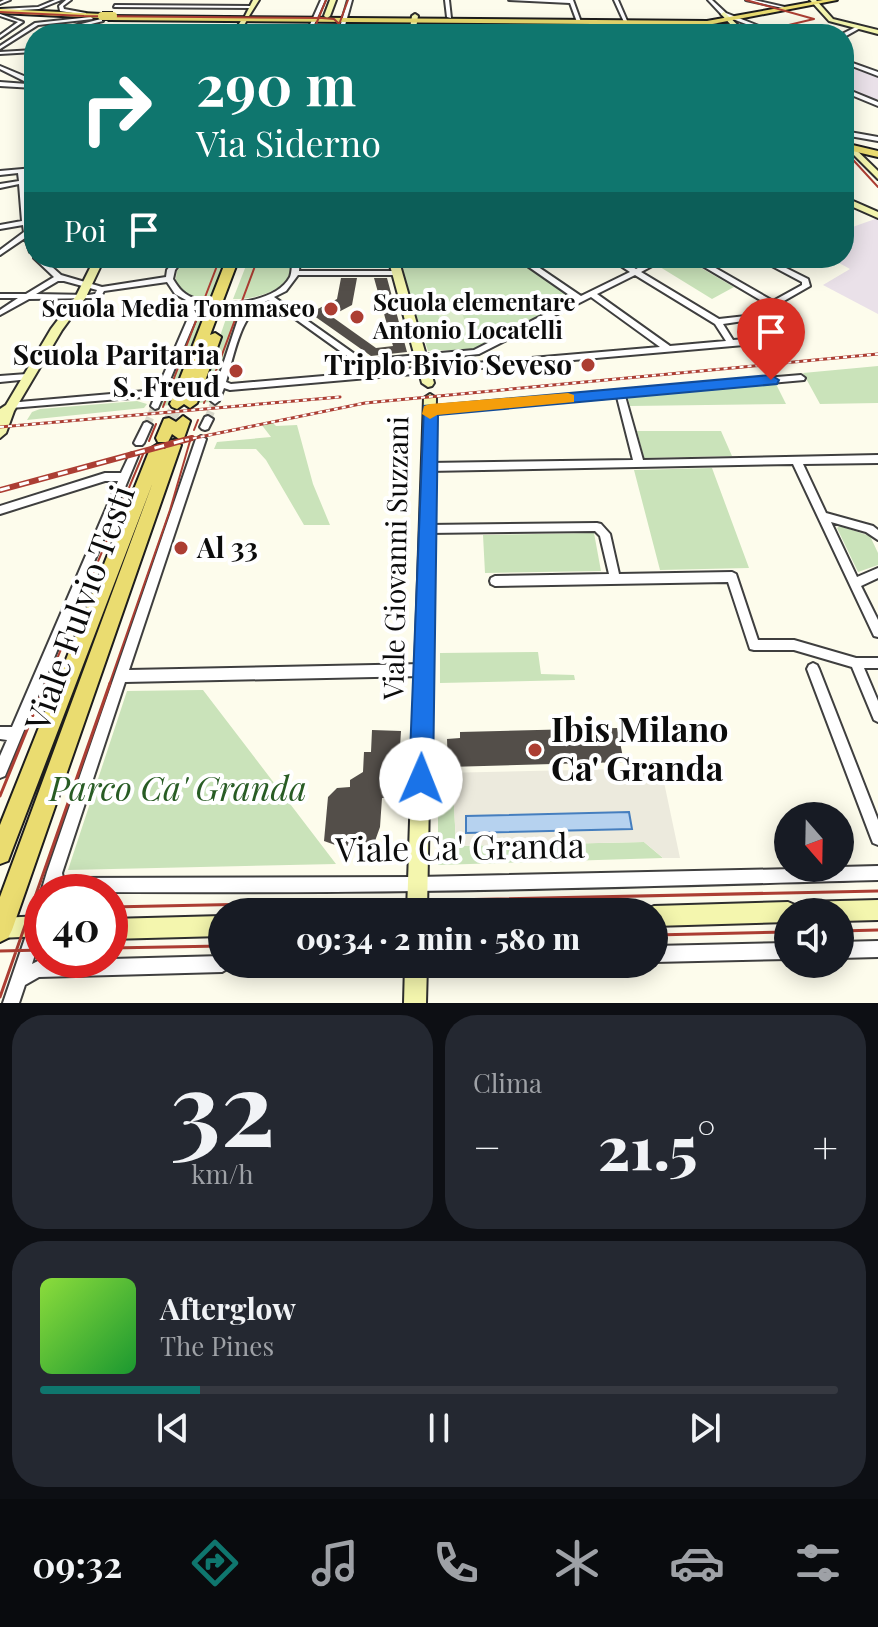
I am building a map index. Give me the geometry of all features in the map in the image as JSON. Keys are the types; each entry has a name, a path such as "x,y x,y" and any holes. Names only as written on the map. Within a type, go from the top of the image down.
{"main road":[{"path":"414,19 731,20 776,7 817,8 834,0"},
{"path":"731,20 776,7 817,8"},
{"path":"0,12 161,20 180,17"},
{"path":"102,17 478,19"},
{"path":"449,17 463,24"},
{"path":"328,24 330,18"},
{"path":"478,19 478,24"},
{"path":"854,144 877,148"},
{"path":"222,304 231,268"},
{"path":"184,403 222,304 240,268"},
{"name":"Viale Fulvio Testi","path":"0,853 171,435 0,929"}],"street":[{"path":"0,3 8,0"},
{"path":"0,12 39,8 59,0"},
{"path":"69,0 61,7 62,10 102,17"},
{"path":"179,24 189,0"},
{"path":"312,24 323,0"},
{"path":"330,18 333,0"},
{"path":"330,18 339,0"},
{"path":"343,24 350,0"},
{"path":"447,0 449,17"},
{"path":"512,0 571,1 578,20"},
{"path":"616,0 624,20"},
{"path":"710,0 735,24"},
{"path":"748,0 776,7"},
{"path":"85,24 102,17 112,4 184,6 254,3"},
{"path":"242,24 254,3"},
{"path":"817,8 846,24"},
{"path":"0,12 21,22 2,35"},
{"path":"39,24 102,17"},
{"path":"413,24 414,19"},
{"path":"158,24 161,20"},
{"path":"699,21 731,20 745,24"},
{"path":"854,26 878,32"},
{"path":"854,30 860,27"},
{"path":"0,51 24,33"},
{"path":"2,35 24,36"},
{"path":"0,51 24,51"},
{"path":"854,65 878,74"},
{"path":"0,67 24,78"},
{"path":"0,84 24,86"},
{"path":"854,94 878,104"},
{"path":"854,138 877,148"},
{"path":"861,158 877,148"},
{"path":"854,151 878,176"},
{"path":"0,173 22,177"},
{"path":"0,186 22,177"},
{"path":"22,177 24,188"},
{"path":"854,204 878,215"},
{"path":"0,227 24,222"},
{"path":"0,253 24,235"},
{"path":"49,268 70,287 76,297"},
{"path":"0,433 5,409 94,268"},
{"path":"155,406 193,316 187,302 173,291 169,279 172,268"},
{"path":"215,401 243,316 259,302 286,287 296,268"},
{"name":"Viale Giovanni Suzzani","path":"396,268 428,383"},
{"path":"535,268 580,299"},
{"path":"629,268 718,322 731,343"},
{"path":"221,383 230,387 362,376 476,352 643,268"},
{"path":"710,268 772,304"},
{"path":"718,322 751,316 807,283 779,268"},
{"path":"296,273 397,273"},
{"path":"0,313 59,277 102,289 169,279"},
{"path":"0,296 97,296 102,289"},
{"path":"592,294 667,348"},
{"path":"270,297 361,363 479,365 768,340 751,316"},
{"path":"187,302 259,302"},
{"path":"476,352 474,360 479,365"},
{"path":"459,354 463,362 460,366"},
{"path":"361,363 362,376"},
{"path":"0,379 27,377"},
{"path":"430,404 801,378"},
{"path":"5,409 161,393"},
{"path":"620,393 639,464"},
{"name":"Viale Giovanni Suzzani","path":"418,898 430,404"},
{"path":"139,443 147,425"},
{"name":"Viale Fulvio Testi","path":"54,872 205,428"},
{"name":"Viale Fulvio Testi","path":"0,771 133,456"},
{"path":"428,467 878,459"},
{"path":"797,462 878,632"},
{"path":"0,510 105,477 124,477"},
{"path":"823,516 869,529 878,536"},
{"path":"427,529 597,527 605,534 615,579"},
{"path":"856,583 878,573"},
{"path":"495,581 732,577 754,645 794,645 856,663 878,663"},
{"path":"856,663 878,716"},
{"path":"813,669 878,838"},
{"path":"121,676 423,670"},
{"path":"0,733 16,734"},
{"name":"Viale Ca' Granda","path":"54,872 56,883 63,886 418,884 878,873"},
{"path":"854,911 878,910"},
{"path":"668,916 774,912"},
{"path":"0,929 24,926"},
{"path":"128,928 208,926"},
{"path":"854,950 878,949"},
{"path":"668,954 774,951"},
{"path":"18,980 38,969 208,964"},
{"path":"11,1003 24,965"},
{"path":"415,1003 416,978"}],"shaded area":[{"path":"854,67 878,76 878,99 872,101 854,95"},
{"path":"878,218 878,314 823,285 848,268 854,268 854,226"},
{"path":"661,768 680,858 663,858 644,842 456,846 454,805 438,791 439,773"}],"green space":[{"path":"180,268 225,268 213,299 184,295 175,284"},
{"path":"245,268 290,268 288,278 273,290 263,295 233,299"},
{"path":"401,268 529,268 573,299 474,349 428,351"},
{"path":"662,268 701,268 734,287 712,299"},
{"path":"459,305 469,332 445,335 436,308"},
{"path":"196,309 211,309 172,405 159,406"},
{"path":"229,310 244,310 211,402 197,403"},
{"path":"878,366 878,403 820,404 803,373"},
{"path":"776,384 786,404 630,406 628,398"},
{"path":"137,401 147,404 144,408 27,420 32,412 40,409"},
{"path":"272,422 276,426 297,425 313,484 330,525 304,525 266,460 256,449 214,449 217,442 271,437 261,424"},
{"path":"637,431 721,431 732,456 644,458"},
{"path":"712,468 749,568 660,570 634,470"},
{"path":"840,526 870,536 878,553 878,565 858,572 837,528"},
{"path":"594,533 601,571 485,573 483,535"},
{"path":"538,652 541,674 574,675 575,680 440,683 440,653"},
{"name":"Parco Ca' Granda","path":"203,690 336,864 68,870 127,691"},
{"path":"438,791 454,805 456,846 644,842 663,858 438,865"}],"water":[{"path":"629,812 632,829 466,833 466,816"}],"building":[{"path":"341,278 357,278 352,305 331,316 376,348 393,346 374,278 387,278 407,352 371,356 310,313 337,299"},
{"name":"Ibis Milano Ca' Granda","path":"617,728 624,762 448,767 447,739 460,738 460,732"},
{"path":"372,730 401,731 397,798 382,798 380,827 375,841 361,846 338,846 324,841 328,797 337,788 350,787 350,780 363,772 364,752 371,752"}],"tunnel":[{"path":"208,419 215,401"},
{"path":"169,423 177,404"},
{"path":"147,425 155,406"}],"tram line":[{"path":"319,18 326,0"},
{"path":"339,24 348,0"},
{"path":"746,0 814,19 793,24"},
{"path":"0,12 84,16 319,18"},
{"path":"316,24 319,18"},
{"path":"319,18 334,19 339,24"},
{"path":"854,161 878,187"},
{"path":"163,407 216,268"},
{"path":"204,403 254,268"},
{"path":"194,430 198,420"},
{"path":"149,441 156,424"},
{"path":"109,685 170,510 190,441"},
{"path":"46,685 144,452"},
{"path":"0,796 46,683"},
{"path":"16,951 110,683"},
{"path":"128,907 878,891"},
{"path":"854,931 878,930"},
{"path":"668,935 774,932"},
{"path":"128,948 208,946"},
{"path":"16,951 24,950"},
{"path":"0,951 16,951"},
{"path":"0,997 16,951"}],"railway":[{"path":"185,440 365,403 878,354"},
{"path":"0,427 340,397"},
{"path":"0,490 192,438"}],"slow traffic":[{"path":"430,414 430,410 568,398"}],"place":[{"name":"Scuola Media Tommaseo","path":"331,309"},
{"name":"Scuola elementare Antonio Locatelli","path":"357,317"},
{"name":"Triplo Bivio Seveso","path":"588,365"},
{"name":"Scuola Paritaria S. Freud","path":"236,371"},
{"name":"Al 33","path":"181,548"},
{"name":"Ibis Milano Ca' Granda","path":"535,750"}],"route":[{"path":"421,779 430,410 771,380"}]}
